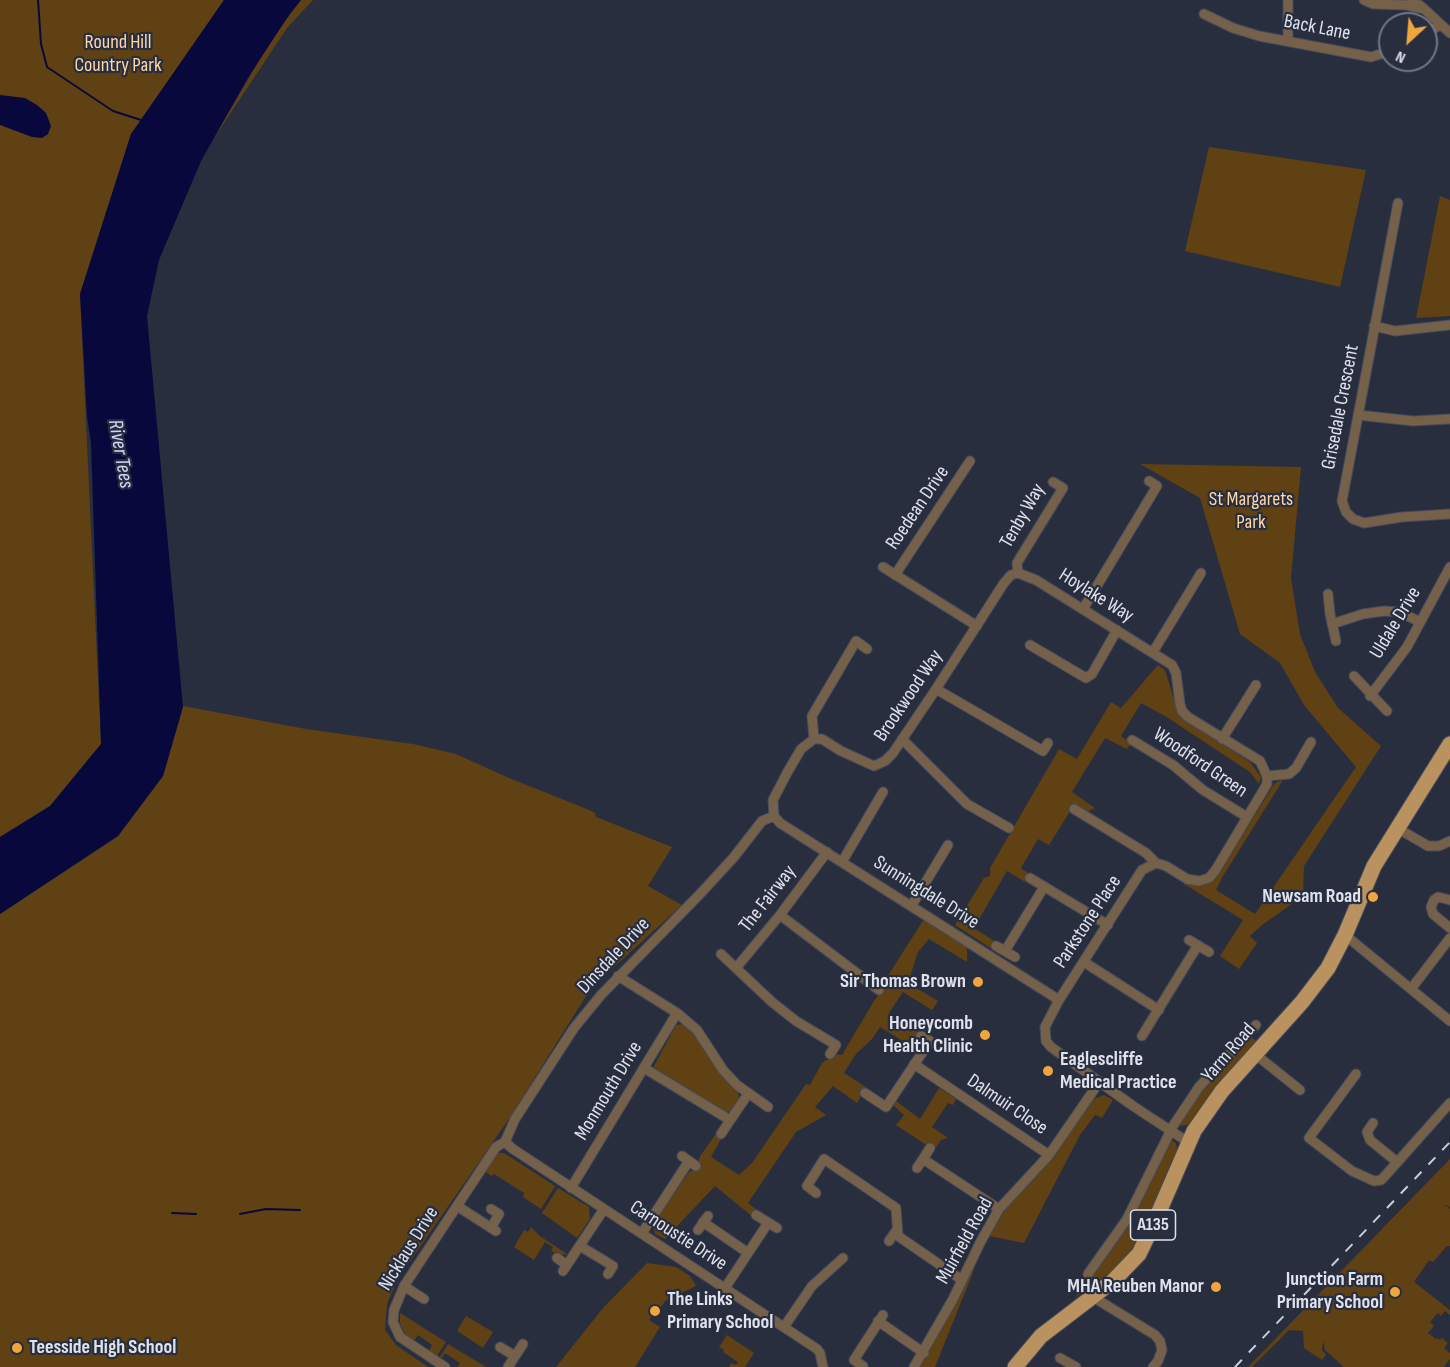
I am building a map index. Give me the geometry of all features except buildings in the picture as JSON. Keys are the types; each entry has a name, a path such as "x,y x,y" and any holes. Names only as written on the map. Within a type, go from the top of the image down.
{"main road":[{"name":"Yarm Road","path":"1015,1367 1041,1336 1125,1271 1142,1249 1188,1142 1213,1103 1317,983 1331,963 1374,866 1450,744"}],"street":[{"path":"1288,0 1288,40"},
{"path":"1412,0 1444,28 1450,19"},
{"path":"1365,1 1372,4 1406,5 1424,9"},
{"name":"Back Lane","path":"1204,14 1259,36 1371,57 1378,55"},
{"name":"Grisedale Crescent","path":"1398,202 1342,501 1346,512 1353,519 1364,523 1402,517 1450,514"},
{"path":"1374,326 1396,331 1450,326"},
{"path":"1358,415 1413,421 1450,419"},
{"name":"Roedean Drive","path":"895,574 970,468"},
{"path":"1083,609 1157,486 1149,481"},
{"name":"Tenby Way","path":"1018,573 1017,563 1063,488 1053,482"},
{"name":"Roedean Drive","path":"883,567 977,626"},
{"name":"Uldale Drive","path":"1370,696 1400,658 1450,567"},
{"name":"Hoylake Way","path":"1018,573 1036,580 1172,665 1176,673 1182,711 1222,739 1260,761 1267,776"},
{"name":"Brookwood Way","path":"814,739 822,739 841,752 874,766 885,761 936,689 1004,583 1011,575 1018,573"},
{"path":"1153,652 1198,586 1201,573"},
{"path":"1328,594 1336,641"},
{"path":"1332,624 1364,614 1384,611 1400,612 1420,622"},
{"path":"1030,645 1046,649 1083,677 1091,679 1117,630"},
{"path":"774,816 772,800 801,749 814,739 812,716 856,641 867,649"},
{"path":"1354,676 1370,696 1387,711"},
{"path":"1222,739 1256,685"},
{"path":"936,689 1043,751 1048,742"},
{"path":"902,739 967,804 1009,828"},
{"name":"Woodford Green","path":"1132,740 1173,765 1203,790 1247,817"},
{"path":"1074,809 1146,853 1153,864 1166,866 1187,879 1199,881 1209,878 1215,871 1267,784 1267,776 1289,774 1296,768 1312,742"},
{"path":"842,862 883,792"},
{"name":"Sunningdale Drive","path":"774,816 780,823 1059,1000"},
{"name":"Dinsdale Drive","path":"505,1142 515,1119 574,1028 618,976 734,857 762,821 774,816"},
{"path":"1397,828 1428,846 1439,846 1450,840"},
{"path":"912,905 948,845"},
{"name":"The Fairway","path":"736,968 780,915 827,852"},
{"name":"Parkstone Place","path":"1100,1081 1051,1047 1046,1041 1045,1024 1142,870 1153,864"},
{"path":"1030,878 1108,925"},
{"path":"1005,951 1044,887"},
{"path":"1450,900 1438,897 1431,907 1433,913 1450,928"},
{"path":"780,915 873,980 879,990"},
{"path":"1345,935 1450,1021"},
{"path":"1411,988 1450,939"},
{"path":"1189,940 1209,952"},
{"path":"1142,1036 1198,945"},
{"path":"996,946 1015,957"},
{"path":"720,954 796,1021 836,1045 830,1054"},
{"path":"1084,962 1159,1010"},
{"path":"618,976 677,1013 698,1030 723,1070 748,1094 768,1107"},
{"name":"Monmouth Drive","path":"572,1188 677,1013"},
{"path":"1088,1274 1127,1219 1170,1131 1199,1087 1254,1030"},
{"path":"865,1093 886,1107 930,1041 921,1036"},
{"path":"1255,1054 1300,1090"},
{"name":"Dalmuir Close","path":"914,1064 1049,1155"},
{"path":"644,1068 730,1120"},
{"path":"1356,1074 1309,1138 1352,1171 1374,1181 1382,1179 1450,1103"},
{"path":"1100,1081 1188,1142"},
{"name":"Muirfield Road","path":"914,1367 924,1353 999,1209 1049,1155 1100,1081"},
{"path":"721,1134 748,1094"},
{"path":"1373,1123 1367,1132 1370,1140 1397,1162"},
{"name":"Carnoustie Drive","path":"505,1142 817,1349 823,1367"},
{"name":"Nicklaus Drive","path":"445,1367 404,1341 397,1333 393,1322 394,1310 405,1286 457,1206 496,1147 505,1142"},
{"path":"917,1168 930,1148"},
{"path":"816,1192 807,1186 824,1159 896,1208 898,1236 962,1280"},
{"path":"923,1159 999,1209"},
{"path":"642,1233 689,1161"},
{"path":"457,1206 493,1230 499,1214 491,1209"},
{"path":"557,1258 565,1268 604,1209"},
{"path":"725,1288 748,1253 772,1225 756,1215"},
{"path":"703,1223 748,1253"},
{"path":"889,1241 896,1231"},
{"path":"580,1246 613,1266 608,1274"},
{"path":"784,1327 812,1286 843,1258"},
{"path":"405,1286 424,1299"},
{"path":"1093,1297 1155,1335 1162,1350 1153,1367"},
{"path":"863,1366 854,1360 881,1318 924,1353"},
{"path":"508,1367 522,1344"},
{"path":"500,1347 515,1356"},
{"path":"1060,1358 1076,1367"}],"green space":[{"name":"Round Hill Country Park","path":"0,0 224,0 131,134 80,294 101,744 50,806 0,837"},
{"path":"301,0 313,0 287,28 210,144 272,39"},
{"path":"1209,147 1366,170 1340,287 1185,251"},
{"path":"1440,196 1450,200 1450,316 1416,318"},
{"name":"St Margarets Park","path":"1140,464 1301,467 1291,578 1300,634 1315,672 1338,708 1381,746 1304,866 1303,896 1250,936 1257,943 1239,969 1220,956 1243,920 1184,884 1200,884 1214,880 1275,783 1283,780 1216,890 1255,914 1356,767 1304,705 1280,663 1240,634 1200,498"},
{"path":"1158,665 1165,670 1179,715 1250,762 1261,777 1259,784 1250,772 1165,716 1141,703 1121,736 1130,745 1127,749 1105,738 1072,792 1095,808 1086,812 1074,805 1049,845 1038,839 1021,868 1029,874 1025,882 1007,871 974,928 996,942 992,949 955,925 984,878 990,876 990,868 1059,749 1077,759 1111,702 1121,708"},
{"path":"183,706 306,729 413,744 456,754 587,809 595,813 596,817 672,847 648,886 682,905 591,988 511,1116 397,1280 387,1304 385,1330 396,1345 428,1367 0,1367 0,914 118,836 163,776"},
{"path":"924,919 967,945 967,962 929,939 918,952 908,983 938,1001 932,1010 903,992 889,1013 919,1033 911,1046 880,1027 872,1039 856,1054 844,1073 866,1087 857,1103 833,1086 815,1107 826,1115 796,1132 748,1203 757,1210 753,1217 715,1186 665,1239 655,1234 653,1224 689,1172 695,1170 699,1164 699,1158 715,1135 721,1139 711,1157 739,1175 752,1163 806,1084 810,1085 822,1063 836,1054 842,1055 883,989 882,985"},
{"path":"683,1024 694,1034 729,1084 738,1092 739,1098 732,1111 723,1113 653,1068 676,1025"},
{"path":"1250,1037 1257,1041 1215,1090 1191,1124 1181,1126 1180,1124 1203,1088"},
{"path":"939,1088 956,1099 953,1105 948,1103 932,1127 948,1138 941,1140 934,1150 896,1125 904,1115 893,1105 896,1101 920,1119"},
{"path":"1104,1095 1113,1100 1102,1118 1095,1115 1080,1135 1024,1243 989,1236 1010,1202 1052,1158 1094,1099"},
{"path":"1172,1140 1176,1143 1177,1149 1143,1234 1116,1268 1075,1298 1125,1228 1168,1141"},
{"path":"504,1153 555,1186 541,1209 523,1197 524,1193 494,1174 492,1176 484,1171 494,1155"},
{"name":"Junction Farm Primary School","path":"1450,1159 1450,1207 1446,1205 1443,1207 1447,1206 1450,1209 1450,1246 1447,1246 1433,1262 1429,1260 1414,1282 1450,1310 1450,1315 1445,1311 1441,1316 1438,1313 1430,1322 1434,1326 1428,1333 1448,1343 1444,1348 1450,1353 1450,1359 1444,1367 1344,1367 1325,1350 1323,1341 1322,1350 1326,1355 1322,1360 1304,1348 1303,1331 1289,1330 1252,1367 1248,1367"},
{"path":"558,1188 589,1207 590,1219 577,1238 542,1213"},
{"path":"531,1227 540,1236 567,1254 559,1255 551,1251 553,1247 545,1242 534,1260 514,1247 524,1230 528,1232"},
{"path":"647,1263 676,1267 690,1276 696,1286 665,1301 659,1310 657,1308 649,1320 660,1327 635,1367 556,1367 603,1308"},
{"path":"976,1265 935,1367 920,1367 930,1350"},
{"path":"400,1313 446,1342 437,1356 429,1351 432,1345 418,1335 414,1341 405,1334 400,1323"},
{"path":"466,1316 493,1332 483,1348 457,1331"},
{"path":"727,1335 754,1353 745,1367 729,1367 731,1363 736,1365 738,1362 719,1347"},
{"path":"448,1344 486,1367 458,1367 460,1363 445,1353 442,1358 440,1357"}],"water":[{"name":"River Tees","path":"224,0 301,0 249,76 201,161 159,260 147,316 183,707 163,776 118,836 0,914 0,837 50,806 101,744 91,443 87,416 80,294 131,134"},
{"path":"0,95 25,98 37,105 46,113 51,126 48,134 42,138 32,137 0,125"}],"waterway":[{"path":"38,0 41,44 47,67 113,111 141,120"},
{"path":"240,1214 266,1209 300,1210"},
{"path":"172,1213 196,1214"}],"railway":[{"path":"1235,1367 1450,1142"}],"place":[{"name":"Newsam Road","path":"1373,897"},
{"name":"Sir Thomas Brown","path":"978,982"},
{"name":"Honeycomb Health Clinic","path":"985,1035"},
{"name":"Eaglescliffe Medical Practice","path":"1048,1071"},
{"name":"MHA Reuben Manor","path":"1216,1287"},
{"name":"Junction Farm Primary School","path":"1395,1292"},
{"name":"The Links Primary School","path":"655,1311"},
{"name":"Teesside High School","path":"17,1348"}]}
